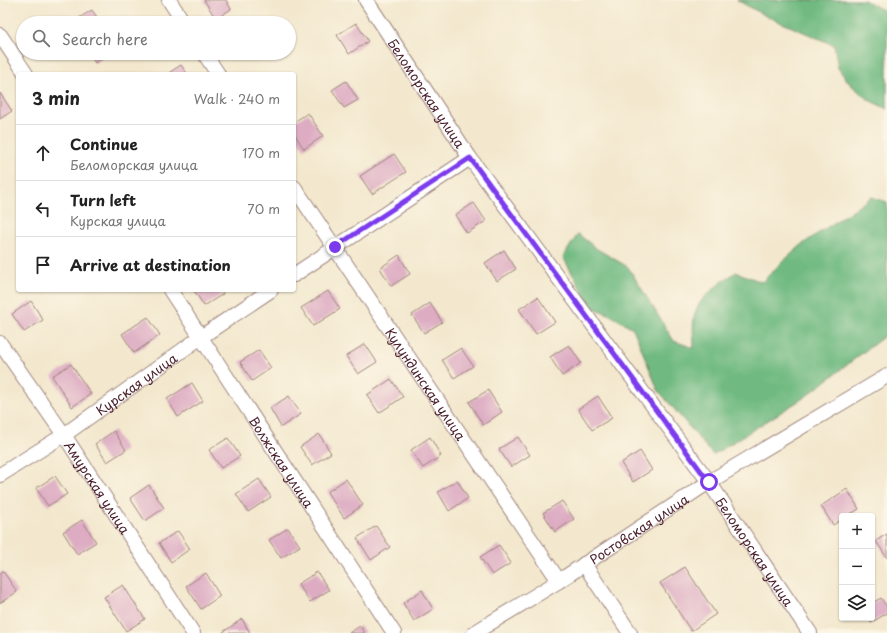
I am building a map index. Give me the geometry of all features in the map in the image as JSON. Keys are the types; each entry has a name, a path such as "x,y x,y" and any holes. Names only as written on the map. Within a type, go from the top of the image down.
{"street":[{"path":"169,0 179,16"},
{"name":"Беломорская улица","path":"366,0 470,158 709,482 810,633"},
{"path":"0,34 16,59"},
{"path":"17,60 25,72"},
{"path":"209,60 217,72"},
{"path":"296,274 470,158"},
{"name":"Кулундинская улица","path":"296,190 559,581"},
{"name":"Волжская улица","path":"171,292 394,633"},
{"name":"Курская улица","path":"0,475 64,435 201,337 268,292"},
{"name":"Амурская улица","path":"0,343 64,435 193,633"},
{"name":"Ростовская улица","path":"474,633 559,581 709,482 887,376"},
{"path":"584,564 630,633"}],"green space":[{"path":"737,0 864,0 887,12 887,109 869,100 850,84 838,68 834,45 766,16"},
{"path":"872,197 887,202 887,334 805,397 713,455 658,390 633,328 606,313 591,307 563,257 578,234 597,249 628,267 674,341 694,348 693,323 695,313 700,303 714,288 736,272 762,282 804,243"}],"building":[{"path":"204,0 226,0 231,9 220,16 214,16"},
{"path":"92,10 96,16 82,16"},
{"path":"356,23 368,41 349,54 337,35"},
{"path":"181,65 186,72 170,72"},
{"path":"346,81 358,100 344,108 332,90"},
{"path":"0,93 12,111 0,119"},
{"path":"308,113 323,136 304,149 296,136 296,121"},
{"path":"394,154 406,172 372,194 360,176"},
{"path":"474,203 486,221 467,233 455,215"},
{"path":"504,250 516,269 497,281 485,263"},
{"path":"399,255 410,274 391,286 380,268"},
{"path":"328,291 340,309 313,326 301,308"},
{"path":"195,292 222,292 223,294 204,306"},
{"path":"538,297 555,322 536,334 519,309"},
{"path":"31,301 43,320 24,332 12,314"},
{"path":"430,303 442,322 424,333 412,315"},
{"path":"148,317 160,335 134,353 122,334"},
{"path":"365,344 377,362 358,374 346,356"},
{"path":"569,345 581,363 562,376 550,357"},
{"path":"461,348 473,366 454,378 442,360"},
{"path":"259,350 271,368 252,381 240,362"},
{"path":"71,364 91,394 72,407 52,376"},
{"path":"391,379 403,397 379,413 367,395"},
{"path":"192,383 203,401 178,417 167,399"},
{"path":"488,390 502,412 483,425 469,402"},
{"path":"289,396 301,414 281,427 270,408"},
{"path":"598,396 612,418 592,430 578,409"},
{"path":"114,431 126,450 107,462 95,444"},
{"path":"319,434 331,453 312,465 300,447"},
{"path":"430,437 441,456 423,468 411,450"},
{"path":"518,437 530,455 511,467 499,449"},
{"path":"228,438 240,456 221,468 209,450"},
{"path":"640,451 652,470 633,482 621,463"},
{"path":"55,476 67,494 48,506 36,488"},
{"path":"259,479 271,497 248,512 236,494"},
{"path":"346,479 363,505 344,518 327,492"},
{"path":"457,480 468,498 449,511 438,492"},
{"path":"149,485 164,508 145,521 130,498"},
{"path":"847,489 859,509 852,513 839,513 839,521 833,525 821,506"},
{"path":"562,501 574,519 555,532 543,513"},
{"path":"82,520 96,542 77,554 63,532"},
{"path":"376,526 390,547 371,560 357,538"},
{"path":"288,528 300,546 281,558 269,540"},
{"path":"178,531 190,549 171,562 159,543"},
{"path":"887,534 887,558 876,541"},
{"path":"499,545 511,563 492,575 480,557"},
{"path":"685,567 716,614 691,631 660,583"},
{"path":"3,571 17,592 0,603 0,573"},
{"path":"317,572 329,590 310,602 298,584"},
{"path":"206,573 220,596 201,609 186,586"},
{"path":"123,585 145,619 126,631 104,597"},
{"path":"422,590 433,609 414,621 403,603"},
{"path":"881,598 887,607 887,613 875,620 875,601"},
{"path":"242,619 250,633 223,633 223,632"},
{"path":"360,626 365,633 349,633"}],"route":[{"path":"335,247 470,158 709,482"}]}
